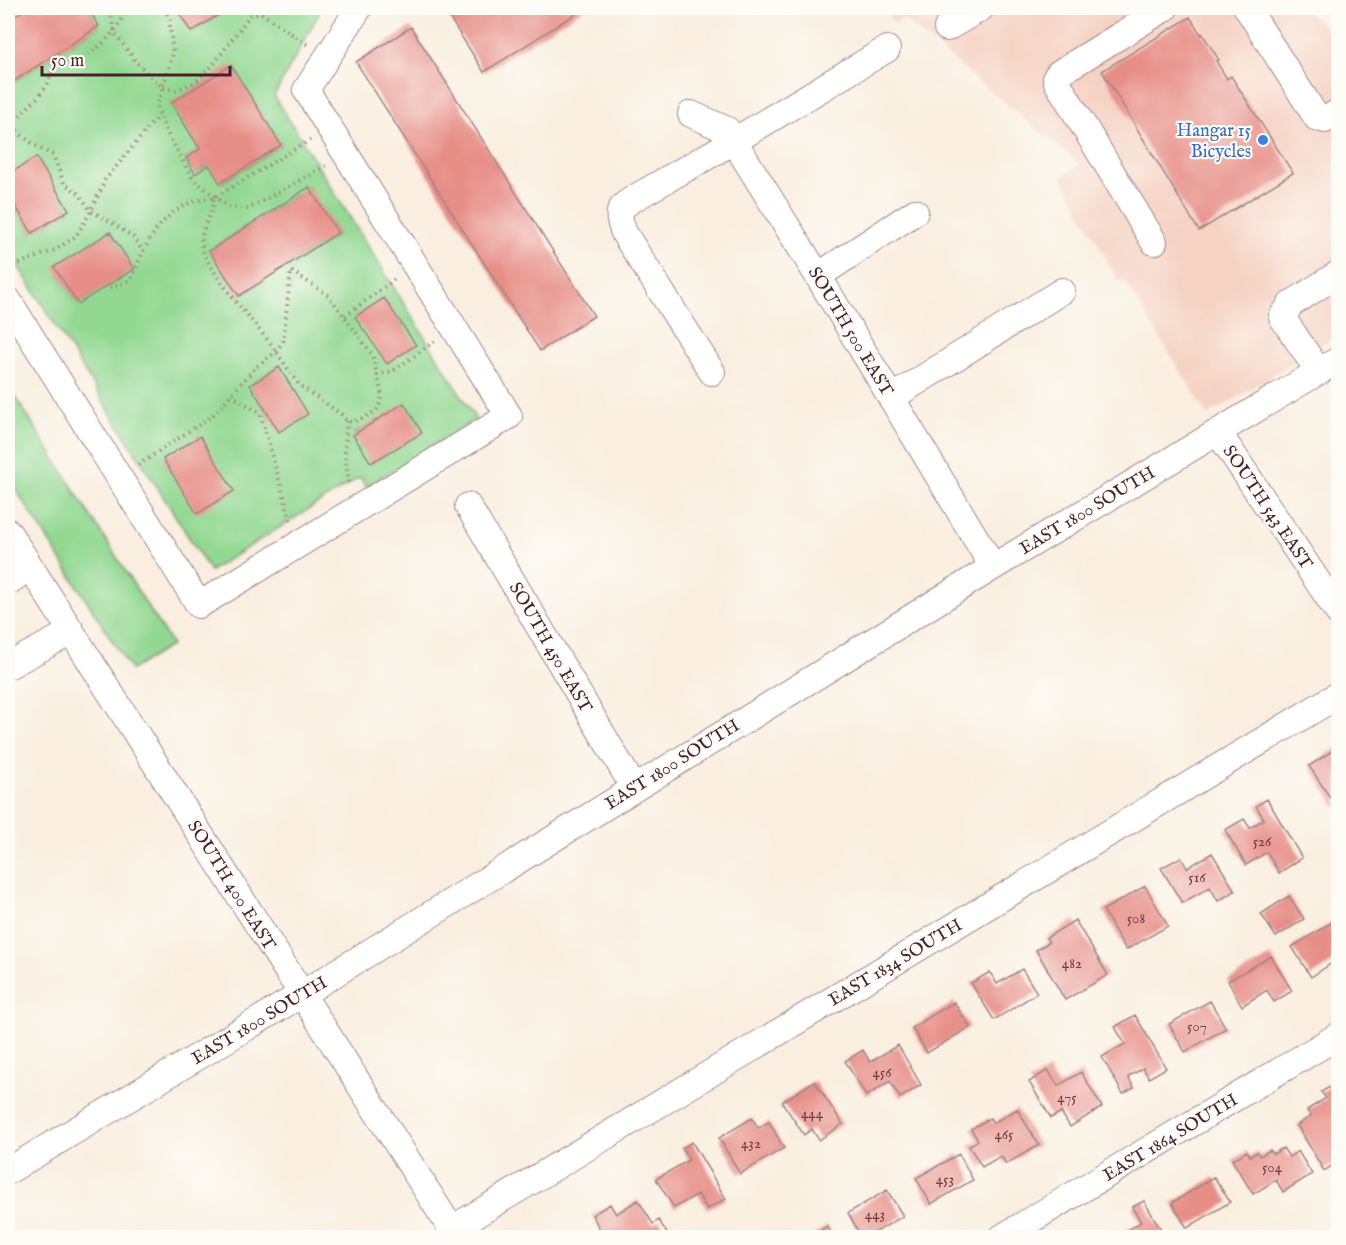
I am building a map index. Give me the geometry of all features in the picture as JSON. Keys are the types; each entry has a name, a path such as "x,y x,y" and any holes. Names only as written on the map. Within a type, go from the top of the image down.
{"street":[{"path":"9,305 200,605 509,416 306,90 359,8"},
{"path":"947,28 981,8"},
{"path":"1154,242 1056,77 1165,8"},
{"path":"1247,8 1317,118 1325,120 1338,112"},
{"path":"712,372 624,233 619,214 623,206 887,49"},
{"name":"SOUTH 500 EAST","path":"691,114 727,130 818,276 993,567"},
{"path":"818,276 915,212"},
{"path":"1329,366 1282,317 1291,304 1338,274"},
{"path":"891,398 1062,291"},
{"name":"EAST 1800 SOUTH","path":"8,1171 302,994 993,567 1329,366"},
{"name":"SOUTH 543 EAST","path":"1218,432 1338,612"},
{"name":"SOUTH 450 EAST","path":"468,506 634,788"},
{"name":"SOUTH 400 EAST","path":"8,532 454,1233"},
{"path":"8,582 30,567"},
{"path":"8,666 71,632"},
{"name":"EAST 1834 SOUTH","path":"454,1233 1338,695"},
{"name":"EAST 1864 SOUTH","path":"1001,1238 1338,1036"}],"path":[{"path":"104,8 111,15 114,33 136,62 163,88 176,90 194,82 213,65 250,15 261,13 326,59"},
{"path":"128,8 114,33 100,46 81,58 53,69 48,84 34,102 9,124 38,148 53,154 64,183 79,194 91,211 109,220 134,238 142,250"},
{"path":"165,8 170,18 173,54 157,106 159,115 193,179 214,198 228,207 248,209 346,154"},
{"path":"8,268 57,249 76,236 91,211 105,180 159,115"},
{"path":"110,288 131,280 142,250 157,227 184,205 204,198 214,198 330,128"},
{"path":"119,477 212,416 255,368 276,352 283,341 291,271 328,295 372,354 382,395 379,408 354,422 347,421 341,414 300,386 276,352 208,264 202,247 203,228 214,205 214,198"},
{"path":"345,316 414,264"},
{"path":"377,375 393,371 454,328"},
{"path":"231,395 260,413 298,545"},
{"path":"347,421 345,451 352,512"}],"shaded area":[{"path":"883,8 1303,8 1338,36 1338,335 1208,415 1124,280 1119,282 1062,177 1079,164 903,19 894,24"}],"green space":[{"path":"88,8 176,8 192,32 230,8 322,8 274,96 476,419 366,487 360,477 210,571 8,250 8,194 32,233 69,210 36,158 8,175 8,85 99,26","holes":["231,66 281,145 221,183 209,165 195,174 186,159 200,149 171,103","308,187 338,234 239,296 210,250","110,232 133,269 78,304 55,267","384,298 415,345 356,317","279,367 307,414 279,432 250,385","404,404 421,433 371,463 354,434"]},
{"path":"8,385 172,645 131,670 8,477"}],"building":[{"path":"27,8 88,8 99,26 8,85 8,20"},
{"path":"176,8 230,8 191,32"},
{"path":"585,8 484,72 444,9"},
{"path":"1190,17 1219,60 1216,61 1227,79 1231,76 1293,173 1199,231 1102,71"},
{"path":"411,27 594,316 540,351 356,62"},
{"path":"231,65 281,145 220,183 209,165 195,174 186,158 200,149 171,103"},
{"path":"36,157 69,210 32,233 8,194 8,175"},
{"path":"309,187 338,233 239,296 209,251"},
{"path":"110,232 134,269 78,304 54,267"},
{"path":"384,298 416,345 387,364 355,317"},
{"path":"279,367 308,414 279,432 250,385"},
{"path":"404,403 422,433 371,463 353,435"},
{"path":"200,436 234,491 197,514 163,459"},
{"path":"1338,747 1338,807 1337,808 1309,766"},
{"path":"1267,799 1302,858 1279,873 1267,852 1246,865 1225,830 1244,819 1250,828 1264,819 1256,806"},
{"path":"1212,853 1235,891 1218,901 1210,887 1182,903 1161,868 1181,857 1187,868"},
{"path":"1145,886 1168,926 1126,950 1103,910"},
{"path":"1289,896 1304,919 1276,937 1261,914"},
{"path":"1337,919 1338,959 1311,977 1292,947"},
{"path":"1075,920 1108,975 1065,1000 1036,950 1049,942 1046,938"},
{"path":"1271,956 1292,991 1274,1002 1267,990 1242,1006 1228,981"},
{"path":"1022,969 1037,993 994,1020 971,983 990,972 997,984"},
{"path":"1210,1001 1226,1028 1185,1052 1169,1024"},
{"path":"954,1002 970,1027 927,1053 912,1028"},
{"path":"1135,1015 1166,1068 1149,1078 1143,1068 1128,1077 1134,1088 1123,1094 1102,1057 1125,1044 1115,1027"},
{"path":"898,1045 921,1085 900,1098 890,1081 866,1096 845,1061 863,1050 870,1062"},
{"path":"1048,1070 1058,1086 1081,1072 1102,1107 1070,1127 1061,1112 1051,1118 1029,1082"},
{"path":"814,1081 843,1124 819,1140 812,1129 804,1135 782,1102"},
{"path":"1333,1085 1338,1095 1338,1162 1324,1171 1297,1125 1311,1116 1307,1110 1326,1098 1321,1092"},
{"path":"1017,1109 1039,1145 1006,1164 1001,1156 982,1167 969,1146 978,1140 971,1129 990,1118 993,1123"},
{"path":"752,1118 758,1128 769,1122 784,1148 740,1174 719,1138"},
{"path":"692,1142 726,1199 707,1209 698,1194 674,1208 656,1179 689,1160 682,1148"},
{"path":"1283,1148 1289,1157 1298,1151 1312,1174 1283,1192 1276,1180 1253,1194 1232,1160 1247,1151 1250,1156 1257,1152 1260,1156 1270,1150 1273,1154"},
{"path":"959,1154 973,1180 931,1204 916,1178"},
{"path":"1214,1177 1230,1202 1187,1228 1172,1203"},
{"path":"887,1190 903,1216 866,1238 862,1238 848,1213"},
{"path":"638,1200 653,1224 659,1220 669,1237 641,1238 640,1235 636,1238 605,1238 592,1215 610,1204 616,1214"},
{"path":"1144,1201 1166,1238 1114,1238 1141,1222 1132,1207"},
{"path":"827,1226 834,1238 809,1238"}],"place":[{"name":"Hangar 15 Bicycles","path":"1263,140"}]}
